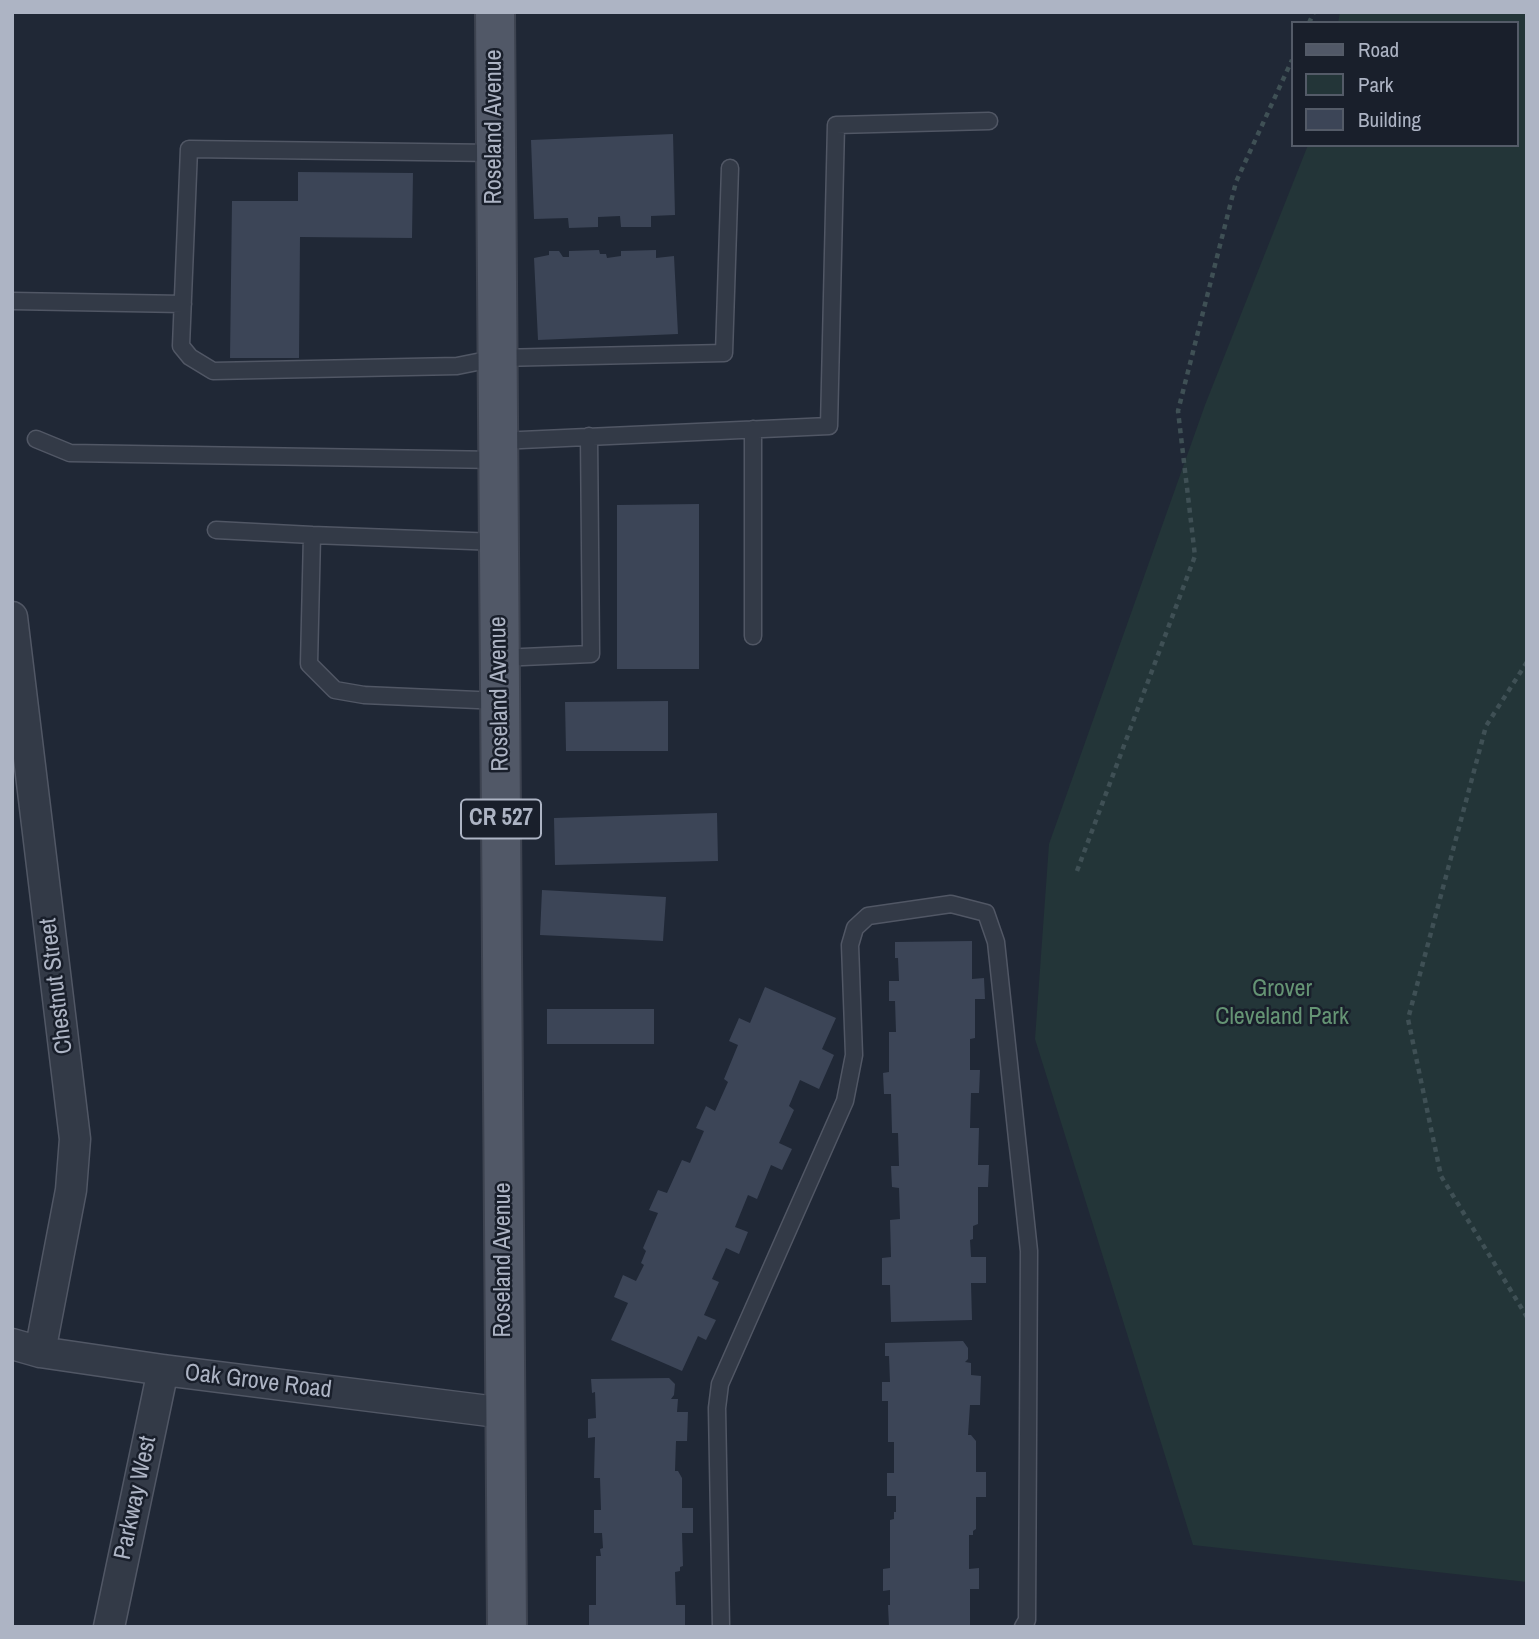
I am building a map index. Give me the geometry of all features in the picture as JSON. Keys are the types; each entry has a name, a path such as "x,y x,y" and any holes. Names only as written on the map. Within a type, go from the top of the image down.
{"main road":[{"name":"Roseland Avenue","path":"495,12 507,1627"}],"street":[{"name":"Chestnut Street","path":"12,617 75,1139 71,1190 26,1348"},
{"name":"Oak Grove Road","path":"26,1348 163,1370 505,1413"},
{"name":"Parkway West","path":"109,1627 163,1370"}],"lane":[{"path":"36,439 70,453 498,450 589,436 829,425 836,125 989,121"},
{"path":"496,153 189,149 181,345 190,357 213,371 457,366 497,358 724,353 730,168"},
{"path":"12,301 183,304"},
{"path":"753,429 753,636"},
{"path":"499,658 591,654 589,436"},
{"path":"216,530 498,542"},
{"path":"312,535 309,664 335,690 364,695 500,701"},
{"path":"721,1627 717,1408 720,1384 845,1101 854,1055 850,946 855,928 868,916 951,904 986,913 996,942 1028,1251 1027,1620 1023,1627"}],"path":[{"path":"1077,871 1195,556 1178,411 1236,182 1290,64"},
{"path":"1527,662 1486,726 1408,1018 1441,1176 1527,1317"}],"green space":[{"name":"Grover Cleveland Park","path":"1340,12 1527,12 1527,1582 1193,1545 1035,1039 1049,844 1205,405 1307,147 1518,147 1518,21 1338,21"}],"building":[{"path":"673,134 675,215 651,216 651,227 621,227 620,216 598,217 598,227 569,228 568,218 534,219 531,140"},
{"path":"298,172 413,173 412,238 300,237 299,358 230,358 232,201 298,201"},
{"path":"599,250 600,254 606,254 607,258 621,256 621,251 656,250 656,258 674,256 678,334 538,340 534,258 549,255 549,251 559,251 563,257 569,257 569,251"},
{"path":"699,504 699,669 617,669 617,505"},
{"path":"668,701 668,751 566,751 565,702"},
{"path":"717,813 718,861 555,865 554,818"},
{"path":"542,890 666,897 663,941 540,935"},
{"path":"972,941 972,979 984,978 985,999 975,999 975,1038 970,1039 970,1070 980,1070 979,1093 971,1093 970,1128 979,1128 978,1165 989,1165 988,1187 978,1187 978,1224 973,1226 973,1239 970,1240 971,1257 986,1257 986,1283 971,1283 972,1320 891,1322 890,1285 882,1285 882,1258 891,1257 890,1220 900,1219 899,1188 892,1187 891,1166 899,1166 898,1133 892,1133 891,1094 884,1094 883,1073 889,1072 889,1032 896,1032 895,1001 889,1001 889,981 899,981 895,942"},
{"path":"765,987 836,1018 822,1049 834,1055 819,1089 800,1080 789,1106 794,1110 779,1143 792,1149 782,1170 771,1165 757,1199 748,1195 735,1227 748,1232 739,1254 726,1248 712,1279 719,1282 704,1315 716,1320 706,1340 698,1336 682,1371 611,1340 628,1303 614,1297 623,1275 636,1281 644,1265 641,1263 646,1251 643,1248 658,1213 649,1210 658,1190 667,1193 682,1160 690,1163 704,1131 696,1128 706,1106 715,1111 728,1082 724,1079 738,1045 729,1041 739,1018 750,1023"},
{"path":"547,1009 654,1009 654,1044 547,1044"},
{"path":"963,1341 968,1348 968,1359 965,1362 971,1363 971,1375 981,1376 980,1405 970,1405 968,1435 976,1441 976,1472 986,1472 986,1497 976,1497 976,1529 973,1535 969,1535 969,1569 979,1568 979,1589 970,1589 970,1627 889,1627 890,1590 883,1591 883,1569 890,1568 890,1520 894,1519 896,1512 896,1496 887,1496 887,1473 894,1473 894,1442 888,1442 888,1401 882,1401 882,1382 890,1382 889,1356 885,1356 885,1343"},
{"path":"669,1378 675,1384 671,1399 678,1399 677,1412 688,1412 687,1441 676,1441 675,1471 678,1471 682,1478 682,1508 693,1508 693,1533 682,1533 683,1566 680,1571 675,1572 676,1605 685,1605 685,1625 589,1627 589,1605 596,1605 596,1556 601,1556 600,1549 603,1548 602,1533 594,1533 594,1510 601,1510 600,1478 594,1478 595,1437 588,1438 588,1419 596,1418 595,1392 592,1393 591,1379"}]}
